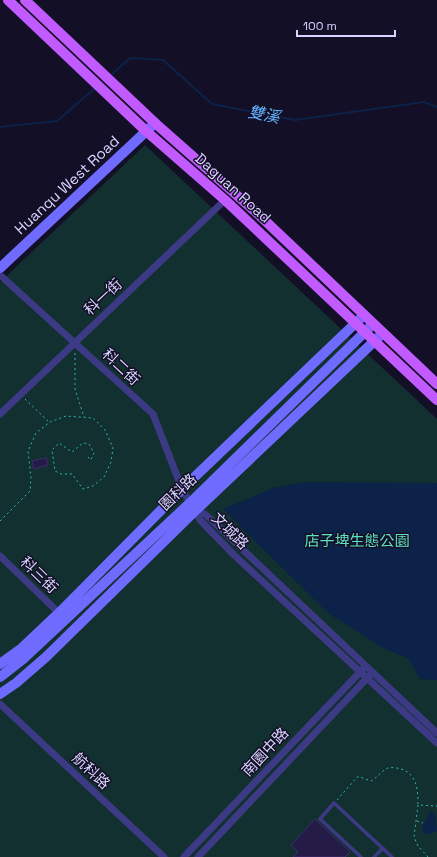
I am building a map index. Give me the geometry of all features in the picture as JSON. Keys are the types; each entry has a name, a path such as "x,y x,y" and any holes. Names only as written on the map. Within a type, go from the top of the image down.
{"main road":[{"name":"Daguan Road","path":"8,0 146,131 225,200 437,400"},
{"name":"Daguan Road","path":"25,0 155,123 257,213 437,384"}],"street":[{"name":"Huanqu West Road","path":"0,268 155,123"},
{"name":"科一街","path":"0,414 225,200"},
{"name":"科二街","path":"0,275 153,414 182,489 192,507"},
{"path":"0,664 22,648 182,489 364,315"},
{"name":"園科路","path":"0,677 23,659 192,507 373,324"},
{"path":"0,694 16,683 46,657 192,507 383,333"},
{"name":"文城路","path":"192,507 205,514 365,666 370,676 437,743"},
{"name":"文城路","path":"192,507 200,520 234,555 360,672 370,676 437,733"},
{"name":"科三街","path":"0,556 59,612"},
{"name":"南園中路","path":"184,857 365,666"},
{"name":"南園中路","path":"198,857 370,676"},
{"name":"航科路","path":"0,704 164,857"}],"lane":[{"path":"361,857 320,819 334,803 392,857"},
{"path":"374,857 383,848"}],"path":[{"path":"75,342 75,389 84,417"},
{"path":"20,395 50,422"},
{"path":"0,521 30,491 31,478 28,451 36,433 50,422 66,416 93,418 105,430 113,448 110,462 104,477 93,486 83,489 72,474 61,474 55,472 52,450 59,443 72,452 82,443 89,444 94,453 91,460 87,456"},
{"path":"334,803 360,776 371,781 384,770 390,768 403,770 412,777 418,789 418,805 414,831 416,842 428,857"},
{"path":"418,805 437,806"},
{"path":"416,821 423,823"}],"green space":[{"path":"145,145 437,419 437,857 0,857 0,282"}],"water":[{"name":"店子埤生態公園","path":"304,482 437,483 437,680 420,679 408,658 383,648 328,613 223,509 273,488"},
{"path":"430,810 435,814 437,831 424,834 423,827"}],"building":[{"path":"46,458 48,465 34,469 32,461"},
{"path":"315,819 350,852 345,857 293,857 298,852 291,845"}],"waterway":[{"name":"雙溪","path":"112,74 130,58 163,60 212,104 295,120 424,102 437,107"},
{"name":"雙溪","path":"0,127 57,121 94,89"}]}
